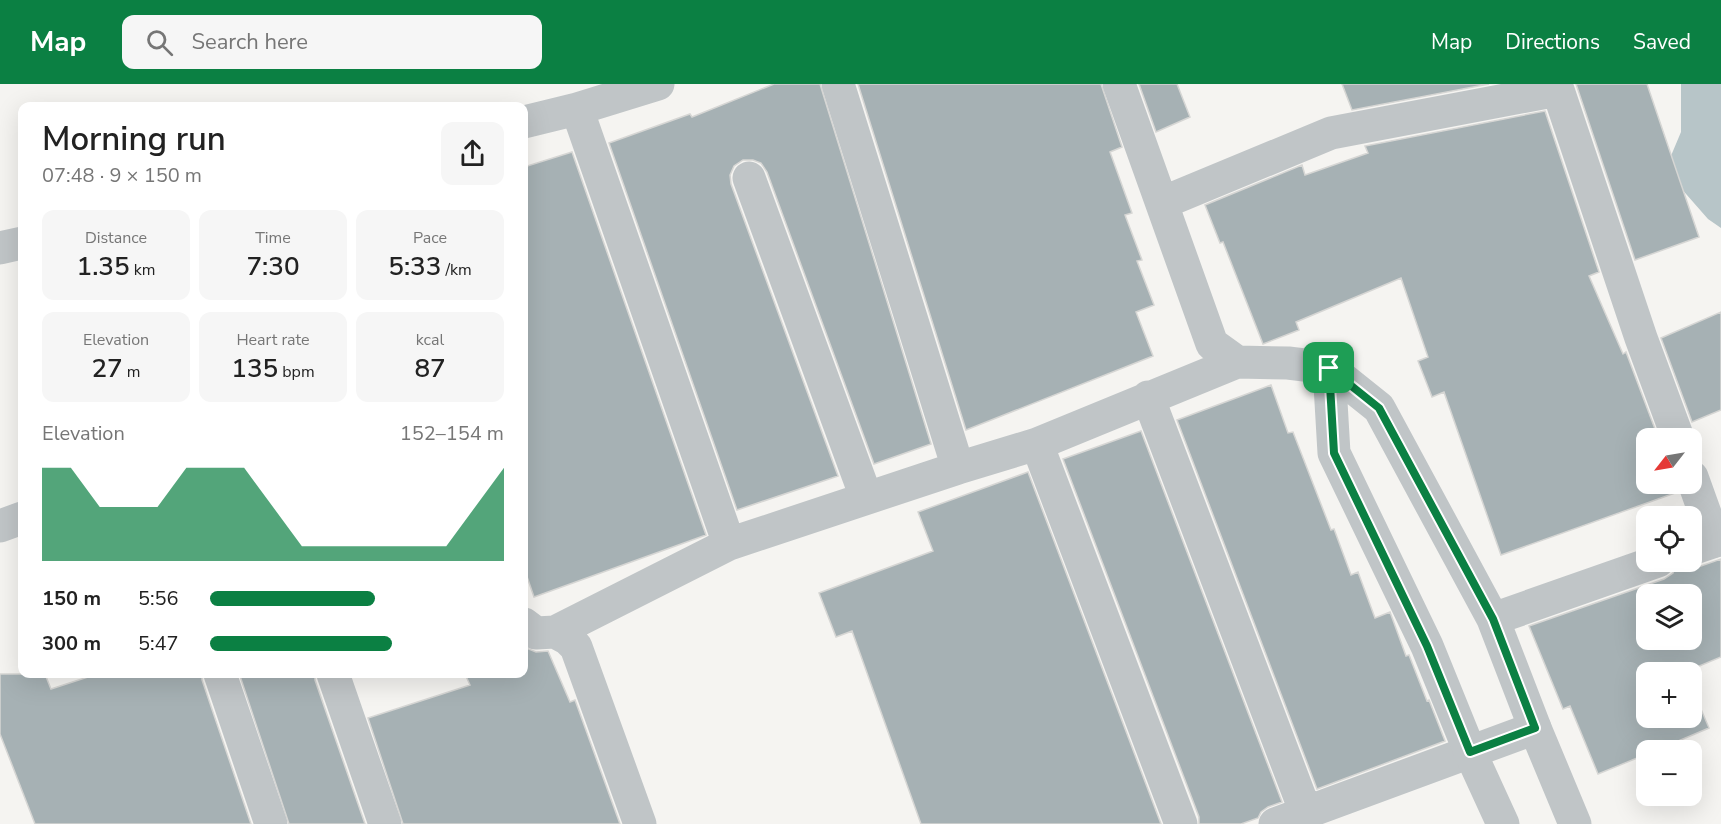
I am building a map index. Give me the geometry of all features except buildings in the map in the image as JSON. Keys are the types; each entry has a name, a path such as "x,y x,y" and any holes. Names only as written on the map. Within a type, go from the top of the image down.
{"street":[{"path":"528,121 577,109 658,84"},
{"path":"838,84 958,468"},
{"path":"1119,84 1212,344 1237,362"},
{"path":"1162,203 1331,133 1567,87 1641,338 1674,428"},
{"path":"577,109 729,544"},
{"path":"749,178 866,497"},
{"path":"0,248 18,244"},
{"path":"528,627 536,633 555,632 729,544 866,497 1037,444 1237,362 1288,363 1329,368 1379,408 1493,619 1575,824"},
{"path":"1329,368 1334,453 1427,646 1470,752 1503,824"},
{"path":"1148,397 1306,813"},
{"path":"1037,444 1181,824"},
{"path":"1696,494 1709,543"},
{"path":"0,526 18,519"},
{"path":"1493,619 1636,569"},
{"path":"555,632 568,639 576,647 640,824"},
{"path":"221,678 271,824"},
{"path":"334,678 385,824"},
{"path":"1275,824 1535,728"}],"shaded area":[{"path":"1681,84 1721,84 1721,228 1708,219 1665,170 1681,132"}],"route":[{"path":"1329,368 1379,408 1493,619 1535,728 1470,752 1427,646 1334,453 1329,368"}]}
